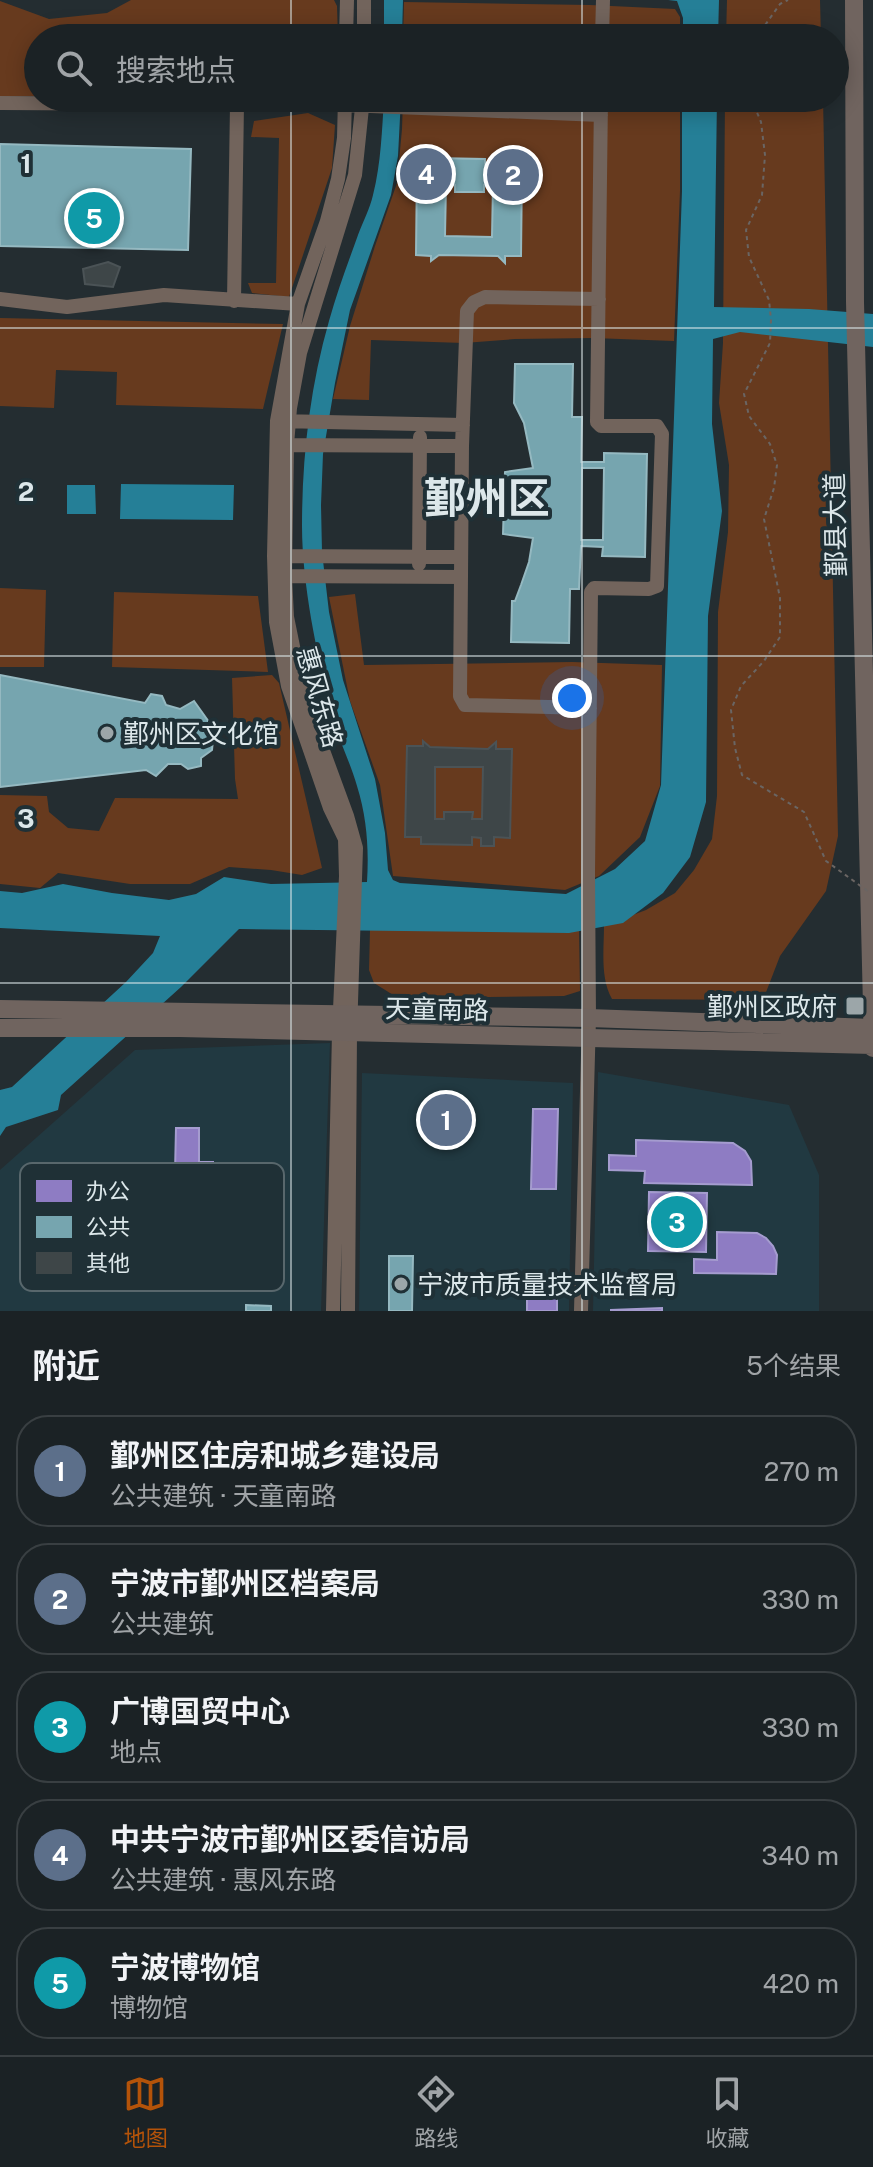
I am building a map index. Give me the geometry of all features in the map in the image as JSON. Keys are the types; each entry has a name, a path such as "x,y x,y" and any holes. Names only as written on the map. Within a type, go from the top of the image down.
{"main road":[{"name":"鄞县大道","path":"854,0 855,302 873,1047"},
{"path":"0,1009 140,1011 345,1023 589,1018 873,1028"},
{"name":"天童南路","path":"0,1028 180,1028 345,1023 588,1039 873,1047"}],"street":[{"path":"346,24 347,0"},
{"path":"364,0 364,24"},
{"path":"602,24 603,0"},
{"path":"0,103 24,103"},
{"path":"234,301 237,112"},
{"name":"惠风东路","path":"333,1311 348,932 356,848 303,696 287,617 280,576 281,445 298,304 338,179 345,112"},
{"name":"惠风东路","path":"283,421 300,353 355,175 362,112"},
{"path":"526,112 601,115 597,422 601,426 657,426 662,434 657,586 649,589 594,588 591,592 589,1018 581,1311"},
{"path":"0,299 67,307 164,295 298,304"},
{"path":"590,708 465,705 460,696 462,446 467,311 474,302 485,297 599,299"},
{"path":"283,421 463,425"},
{"path":"419,577 420,425"},
{"path":"281,445 462,446"},
{"path":"280,556 461,557"},
{"path":"280,576 461,577"},
{"name":"惠风东路","path":"345,1023 348,1311"}],"path":[{"path":"766,24 780,4 788,0"},
{"path":"757,112 765,155 762,195 746,230 749,257 769,300 770,343 744,394 749,416 770,444 777,465 774,488 764,519 780,598 780,637 764,661 741,686 731,710 735,748 742,775 804,812 826,861 869,892"}],"shaded area":[{"path":"131,0 334,0 338,24 24,24 24,96 0,96 0,1 49,19 107,13"},
{"path":"727,0 820,0 821,24 726,24"},
{"path":"404,2 675,9 680,17 680,24 403,24"},
{"path":"403,112 680,112 674,341 593,338 464,343 371,340 369,400 333,399 350,326 397,183"},
{"path":"725,112 823,112 838,836 826,891 780,956 763,1000 612,999 604,973 604,926 646,910 675,893 694,870 712,839 717,796 718,612 728,532 729,465 719,403 723,343"},
{"path":"308,113 335,125 332,168 289,297 252,293 248,283 276,283 279,138 251,137 254,121"},
{"path":"0,318 283,324 263,409 116,405 117,372 56,370 54,408 0,406"},
{"path":"0,588 46,590 44,667 0,667"},
{"path":"114,592 258,596 268,672 112,667"},
{"path":"355,594 364,665 572,662 662,665 660,786 640,837 599,876 565,890 393,876 380,785 350,701 329,597"},
{"path":"272,675 279,683 322,868 302,875 229,867 190,884 130,884 58,873 40,888 0,884 0,795 47,796 49,812 68,828 99,831 115,798 238,799 232,678"},
{"path":"579,927 580,991 564,996 398,998 374,983 369,970 370,930"},
{"path":"330,1043 321,1311 0,1311 0,1170 135,1050"},
{"path":"598,1072 789,1105 819,1175 819,1311 593,1311"},
{"path":"362,1073 573,1083 569,1311 359,1311"}],"water":[{"path":"384,0 403,0 402,24 384,24"},
{"path":"668,0 719,0 718,24 683,24 677,1"},
{"path":"383,112 400,112 398,156 391,195 350,310 335,383 323,454 322,552 329,612 343,680 375,779 388,870 393,880 400,883 566,894 615,869 645,841 661,785 682,191 682,112 717,112 714,307 873,314 873,347 740,332 713,339 712,424 722,511 708,616 706,802 690,857 663,893 623,923 569,933 239,929 181,987 61,1095 58,1110 6,1127 0,1136 0,1090 12,1087 126,982 153,953 160,936 0,928 0,891 22,893 63,884 169,900 196,894 224,877 271,884 367,882 363,810 331,712 311,619 303,549 302,500 308,422 322,346 370,205 379,159"},
{"path":"121,484 234,485 233,520 120,519"},
{"path":"67,485 95,485 96,514 67,514"}],"building: 办公":[{"path":"533,1109 558,1109 556,1189 531,1189"},
{"path":"176,1128 199,1128 199,1162 213,1163 175,1163"},
{"path":"636,1140 733,1143 745,1151 751,1161 752,1185 644,1183 645,1171 609,1170 609,1155 636,1156"},
{"path":"649,1192 707,1193 706,1252 648,1251"},
{"path":"717,1232 757,1233 766,1238 777,1255 776,1274 694,1273 694,1259 717,1260"},
{"path":"527,1290 557,1290 557,1311 527,1311"},
{"path":"662,1308 662,1311 611,1311 611,1310"}],"building: 公共":[{"path":"0,144 191,149 188,250 0,246"},
{"path":"434,158 485,159 485,167 494,167 494,159 506,159 506,167 522,168 521,256 505,256 505,263 498,256 439,255 431,261 431,256 416,255 417,165 434,165","holes":["446,184 455,185 455,192 484,192 484,185 493,185 492,237 445,236"]},
{"path":"515,364 573,364 572,417 582,417 581,462 604,462 604,453 647,454 645,557 602,556 603,547 581,546 579,589 570,589 569,643 511,642 512,601 515,601 529,562 533,538 503,534 505,472 533,468 524,423 514,403","holes":["582,468 604,468 603,540 581,540"]},
{"name":"鄞州区文化馆","path":"0,675 145,703 151,694 162,696 166,705 180,709 194,701 214,729 212,750 201,758 201,766 188,769 181,764 168,764 156,776 146,770 0,787"},
{"name":"宁波市质量技术监督局","path":"389,1256 413,1256 412,1311 389,1311"},
{"path":"246,1305 271,1306 271,1311 246,1311"}],"building: 其他":[{"path":"108,262 120,267 113,287 85,284 83,269"},
{"path":"423,741 430,747 488,749 496,742 496,749 512,749 510,838 494,837 494,846 481,846 481,838 472,837 472,845 421,844 421,837 405,837 407,746 423,746","holes":["435,767 483,767 482,819 472,819 473,812 444,812 444,819 435,819"]}],"place":[{"name":"中共宁波市鄞州区委信访局","path":"426,174"},
{"name":"宁波市鄞州区档案局","path":"513,175"},
{"name":"宁波博物馆","path":"94,218"},
{"name":"鄞州区文化馆","path":"107,733"},
{"name":"鄞州区政府","path":"855,1006"},
{"name":"鄞州区住房和城乡建设局","path":"446,1120"},
{"name":"广博国贸中心","path":"677,1222"},
{"name":"宁波市质量技术监督局","path":"401,1284"}],"district":[{"name":"鄞州区","path":"487,497"}]}
